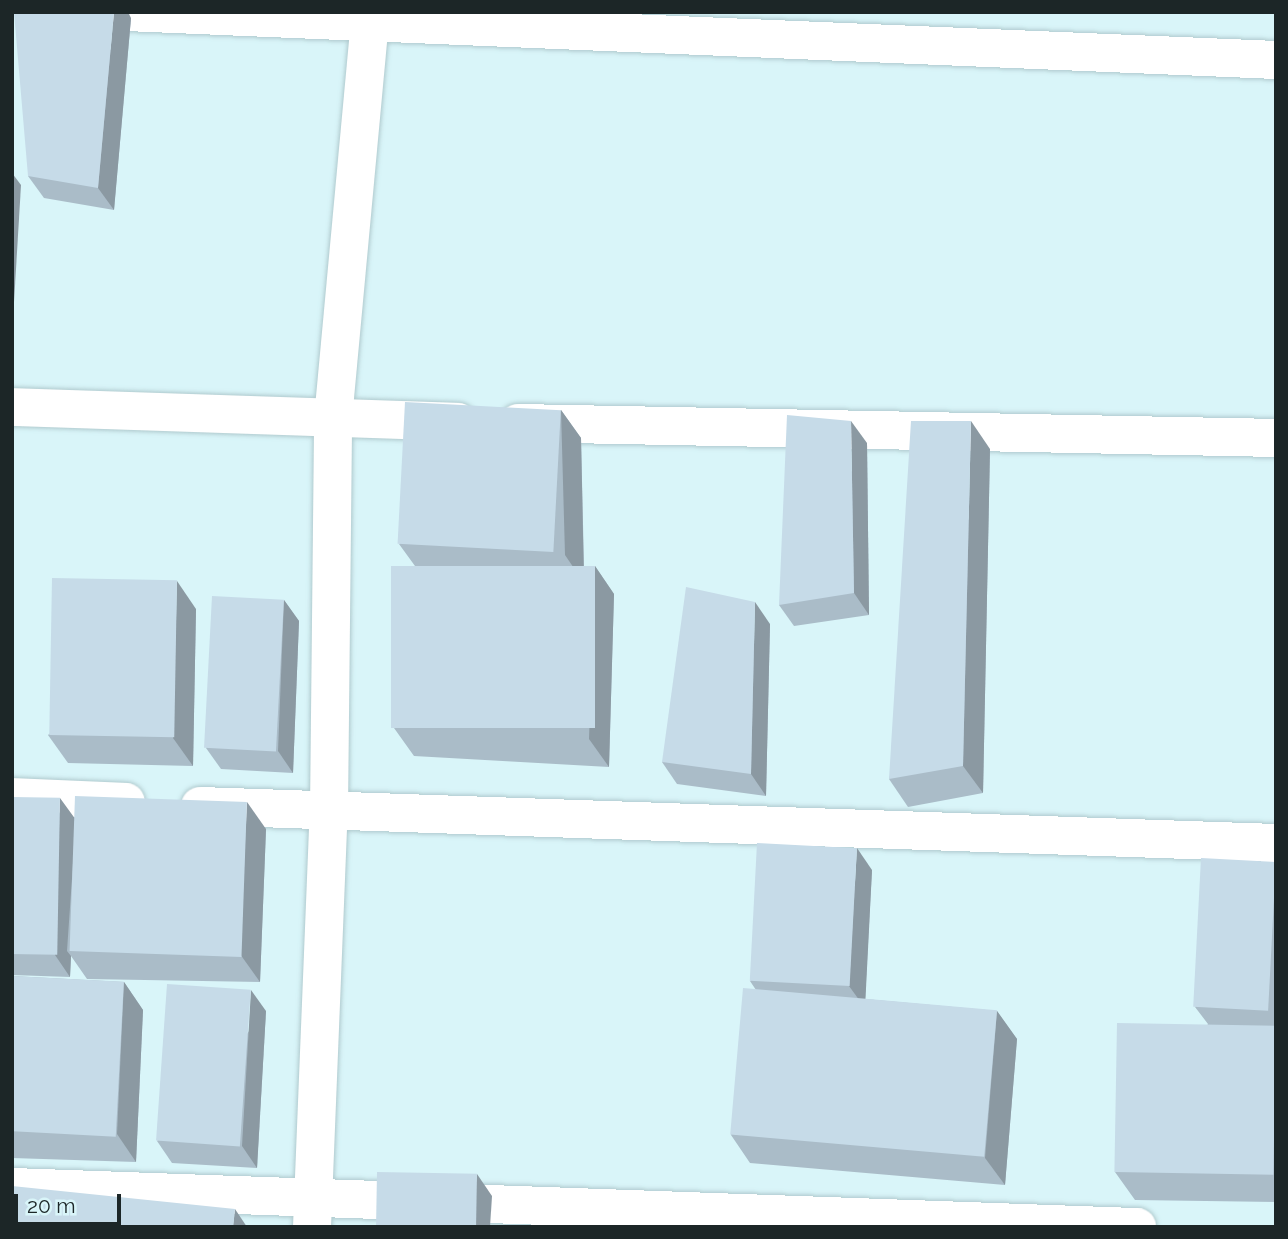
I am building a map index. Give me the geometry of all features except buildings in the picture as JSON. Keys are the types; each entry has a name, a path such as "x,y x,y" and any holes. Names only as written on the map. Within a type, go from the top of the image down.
{"street":[{"path":"126,12 371,18 1276,60"},
{"path":"312,1213 329,811 333,419 371,18"},
{"path":"12,407 333,419 1276,438"},
{"path":"12,797 329,811 1276,843"},
{"path":"12,1187 312,1213 1138,1227"}]}
